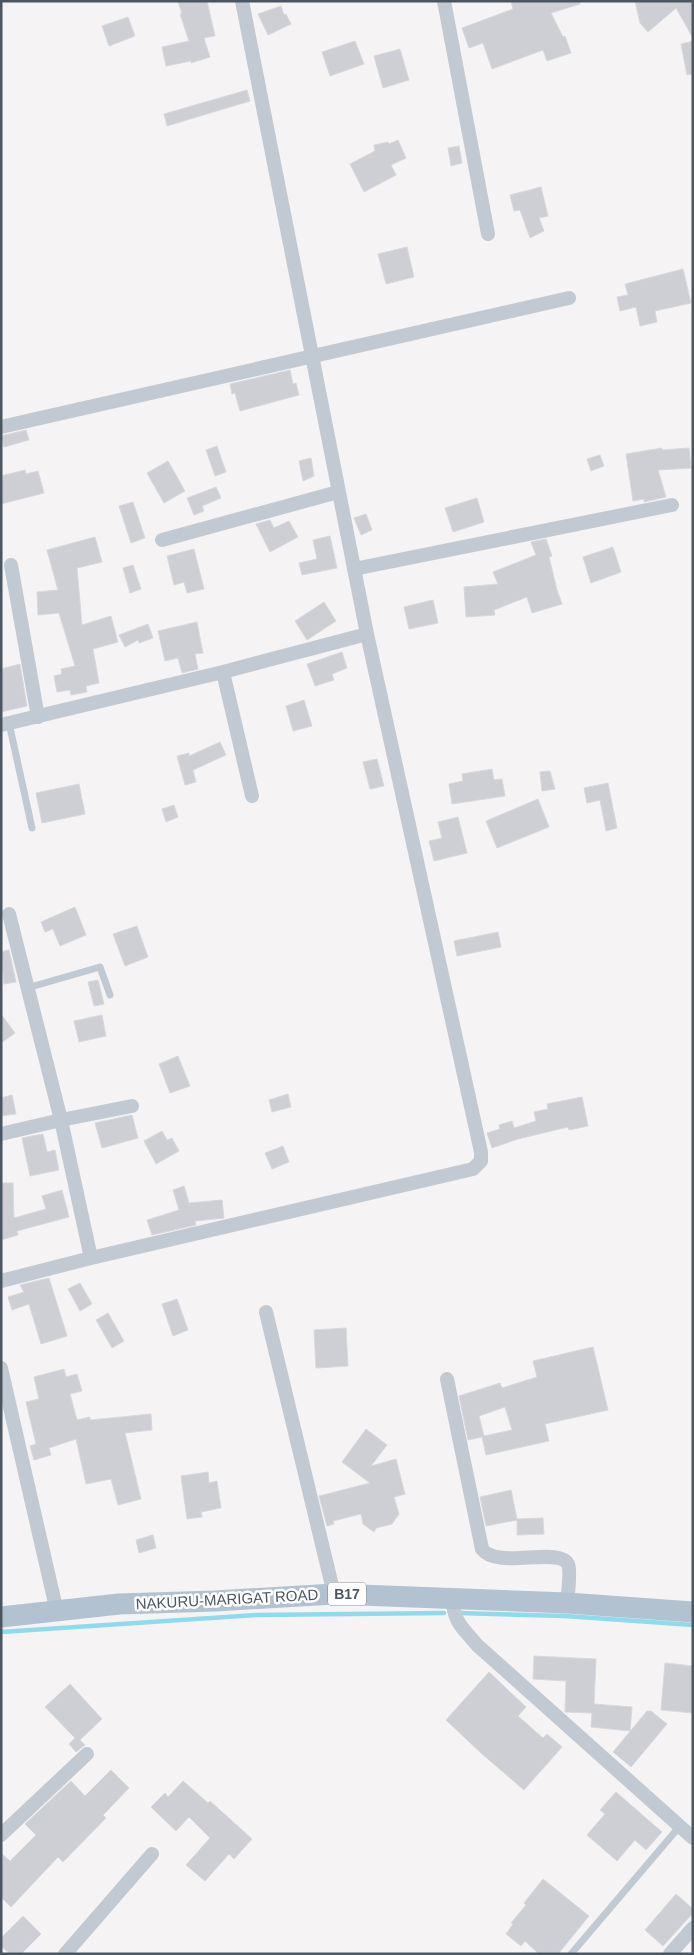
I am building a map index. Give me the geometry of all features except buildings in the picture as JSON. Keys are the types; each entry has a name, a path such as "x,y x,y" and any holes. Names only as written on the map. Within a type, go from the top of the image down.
{"main road":[{"name":"NAKURU-MARIGAT ROAD","path":"1,1617 119,1604 334,1594 567,1603 693,1612"}],"street":[{"path":"1,1281 473,1169 481,1161 481,1152 367,634 310,355 242,1"},
{"path":"444,1 488,234"},
{"path":"1,427 310,355 569,298"},
{"path":"162,540 338,492"},
{"path":"354,569 672,505"},
{"path":"11,564 38,717"},
{"path":"5,724 223,672 367,634"},
{"path":"223,672 252,796"},
{"path":"9,914 61,1120 92,1258"},
{"path":"1,1134 132,1106"},
{"path":"266,1312 334,1594"},
{"path":"1,1368 56,1612"},
{"path":"447,1380 482,1549 486,1554 492,1556 524,1558 560,1557 565,1560 569,1566 567,1603"},
{"path":"454,1599 453,1613 458,1623 477,1645 693,1838"},
{"path":"1,1835 87,1754"},
{"path":"65,1954 152,1854"},
{"path":"670,1954 693,1928"}],"lane":[{"path":"5,724 32,828"},
{"path":"27,988 100,967 110,994"},
{"path":"571,1954 680,1826"}],"waterway":[{"path":"1,1632 257,1615 444,1613"},
{"path":"459,1613 565,1616 693,1625"}]}
